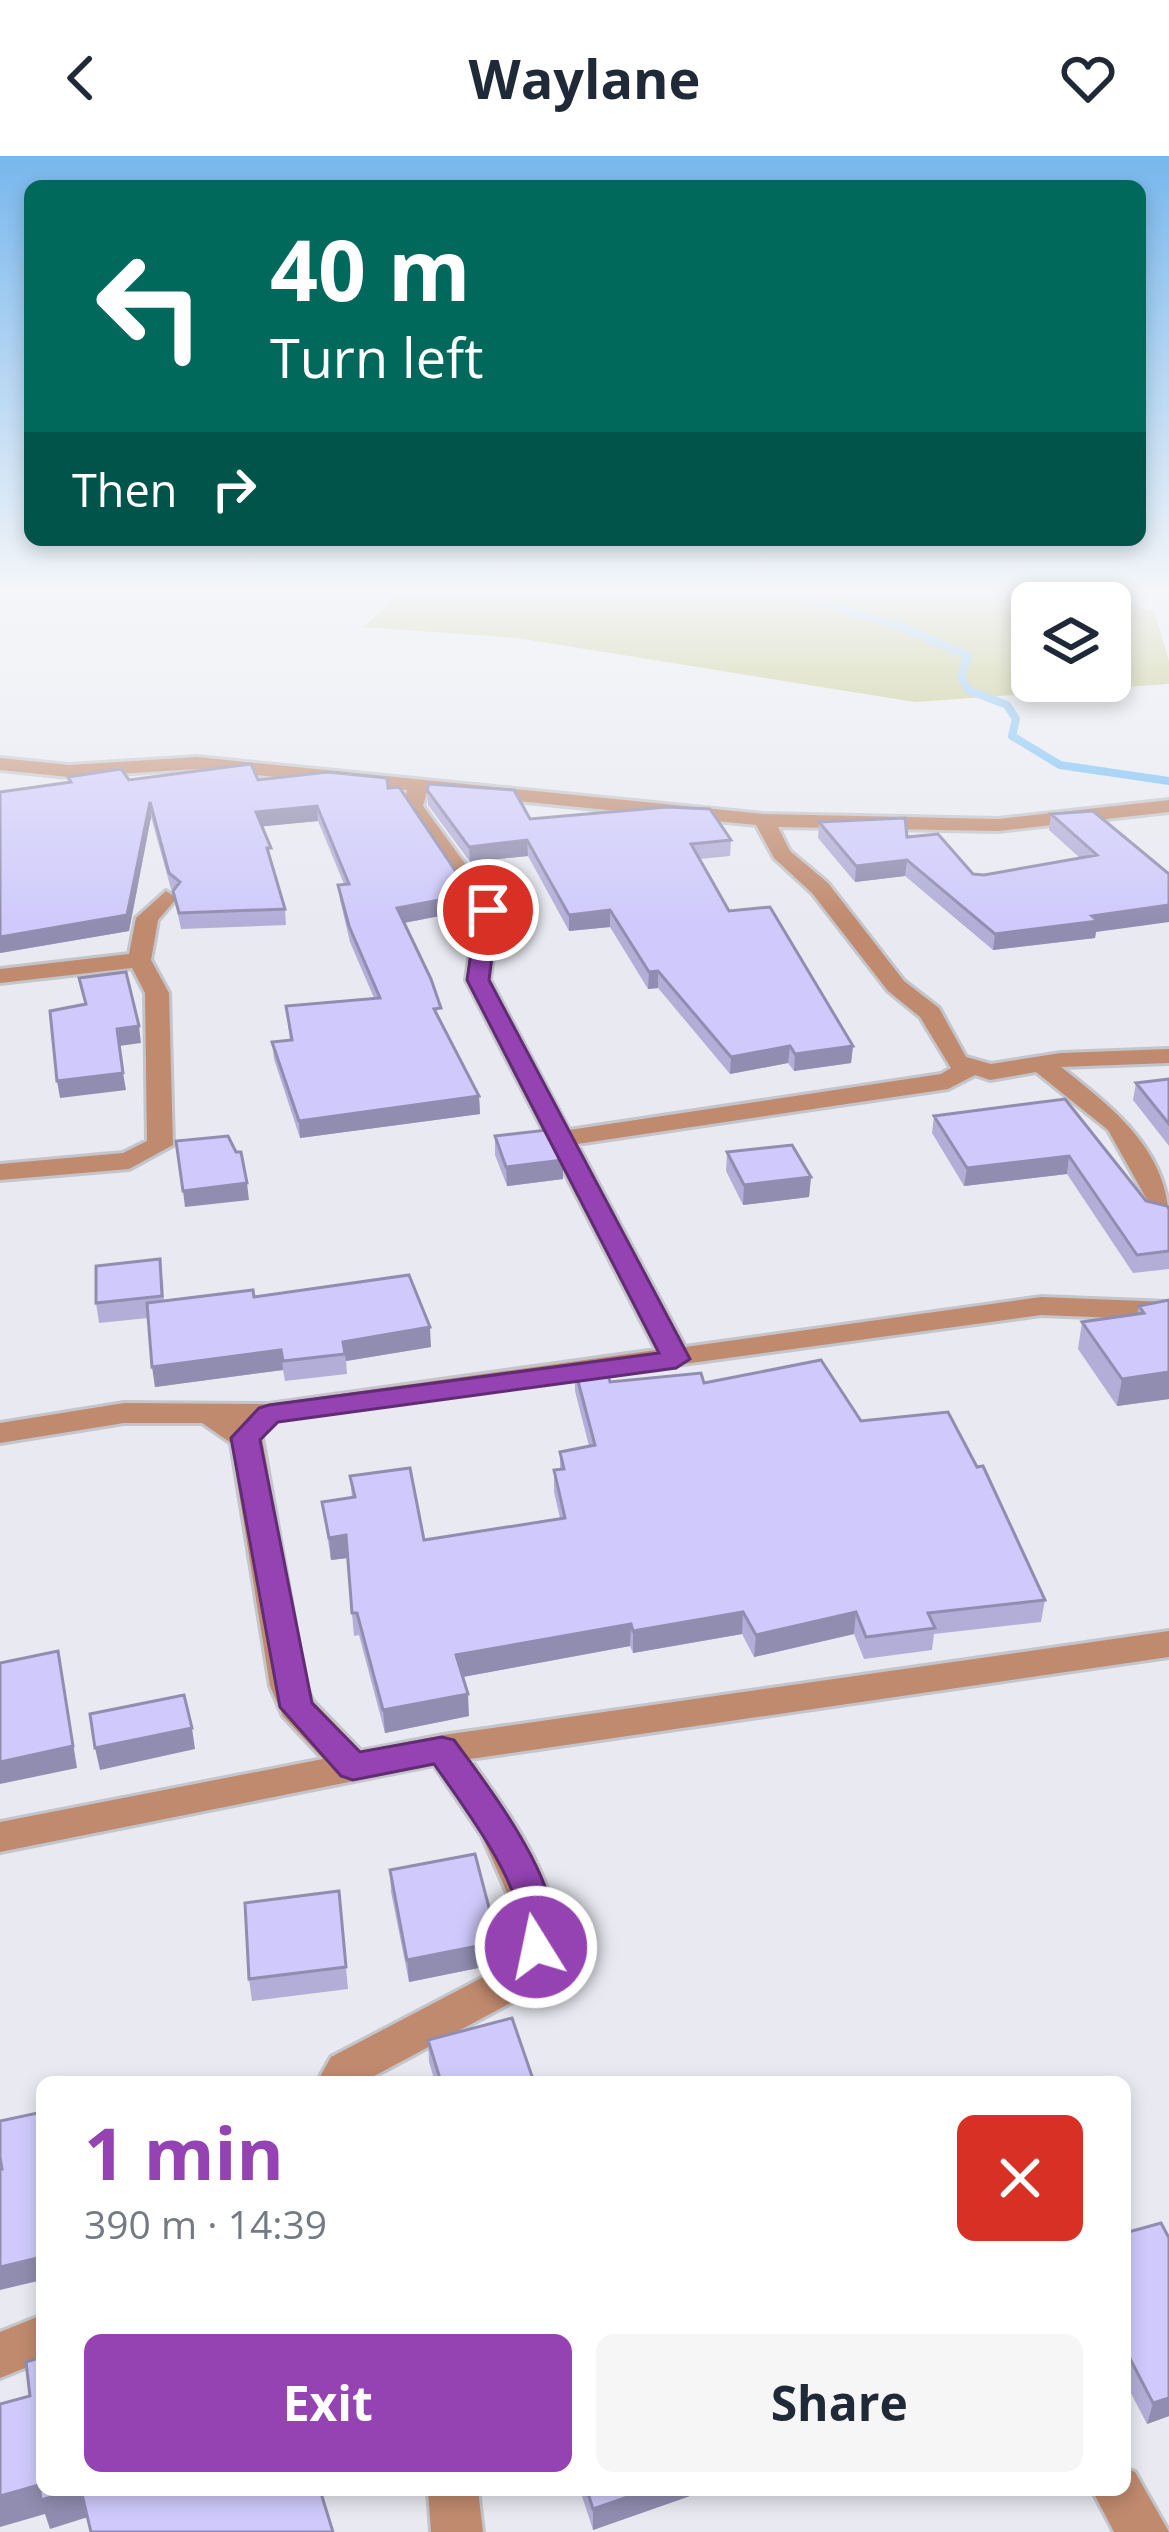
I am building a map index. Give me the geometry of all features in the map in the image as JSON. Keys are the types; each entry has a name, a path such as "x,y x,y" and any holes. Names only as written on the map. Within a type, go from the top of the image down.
{"street":[{"path":"0,764 69,771 165,761 419,782 764,820 998,825 1169,806"},
{"path":"419,782 413,806 488,910 478,980 676,1359"},
{"path":"764,820 782,854 820,888 896,986 930,1013 956,1062 968,1069"},
{"path":"0,1172 129,1160 160,1145 158,992 140,960 147,918 166,898"},
{"path":"0,976 140,960"},
{"path":"561,1139 948,1081 968,1069 1169,1056"},
{"path":"1045,1066 1118,1125 1169,1214"},
{"path":"0,1433 124,1413 213,1417 257,1426 1041,1306 1169,1311"},
{"path":"257,1426 288,1686 296,1707 353,1767"},
{"path":"0,1837 442,1749 1169,1644"},
{"path":"342,2076 532,1971 540,1922 499,1830 442,1749"},
{"path":"0,2356 36,2341"},
{"path":"454,2496 457,2532"},
{"path":"1121,2496 1143,2532"}],"building":[{"path":"251,764 258,780 328,772 387,778 388,788 399,787 471,894 397,908 431,979 441,1008 434,1009 479,1096 299,1121 272,1042 292,1040 286,1006 380,998 349,926 338,885 349,884 317,806 256,812 271,848 267,848 285,909 179,913 173,891 180,882 169,873 150,802 127,915 0,937 0,792 121,769 129,780"},
{"path":"429,784 514,790 530,819 667,807 710,809 731,840 691,844 729,911 770,907 853,1046 795,1054 790,1046 731,1057 658,971 649,972 610,910 569,915 527,840 469,847 427,790"},
{"path":"1093,811 1169,874 1169,905 1092,916 1098,921 995,934 907,860 856,866 819,822 905,818 907,837 938,834 973,874 984,875 1097,855 1051,814"},
{"path":"126,972 139,1026 117,1029 123,1073 57,1081 50,1011 86,1004 79,978"},
{"path":"1169,1079 1169,1124 1136,1083"},
{"path":"1065,1099 1146,1201 1167,1206 1169,1251 1137,1255 1069,1156 967,1168 934,1116"},
{"path":"547,1130 563,1160 506,1167 495,1136"},
{"path":"228,1136 236,1152 241,1152 247,1183 183,1191 176,1141"},
{"path":"792,1145 811,1177 744,1185 727,1152"},
{"path":"160,1259 162,1296 96,1303 96,1266"},
{"path":"409,1275 430,1327 343,1342 345,1354 283,1361 281,1350 152,1367 147,1303 253,1290 254,1297"},
{"path":"1169,1300 1169,1372 1122,1379 1082,1322 1144,1313 1139,1306"},
{"path":"821,1360 861,1421 948,1412 977,1467 983,1466 1045,1600 928,1613 935,1628 866,1637 856,1612 756,1635 743,1612 633,1631 631,1624 456,1655 468,1694 383,1710 357,1613 352,1613 346,1535 329,1538 322,1502 355,1497 350,1476 410,1468 424,1540 565,1518 554,1470 564,1469 560,1452 595,1445 575,1370 605,1366 610,1382 701,1373 704,1383"},
{"path":"58,1651 73,1746 0,1762 0,1663"},
{"path":"184,1695 192,1728 95,1748 90,1714"},
{"path":"475,1854 498,1942 407,1960 390,1870"},
{"path":"339,1891 346,1967 249,1979 245,1903"},
{"path":"512,2018 532,2076 439,2076 428,2040"},
{"path":"36,2113 36,2258 0,2267 2,2169 0,2121"},
{"path":"1161,2223 1169,2238 1169,2398 1153,2403 1131,2361 1131,2231"},
{"path":"36,2359 36,2486 0,2496 0,2404 30,2396 26,2362"},
{"path":"82,2496 322,2496 333,2532 91,2532"},
{"path":"589,2496 631,2496 593,2509"}],"waterway":[{"path":"999,702 1016,719 1012,736 1060,765 1169,781"}],"route":[{"path":"488,910 478,980 676,1359 269,1414 246,1438 288,1686 296,1707 353,1767 442,1749 499,1830 540,1922 536,1947"}]}
